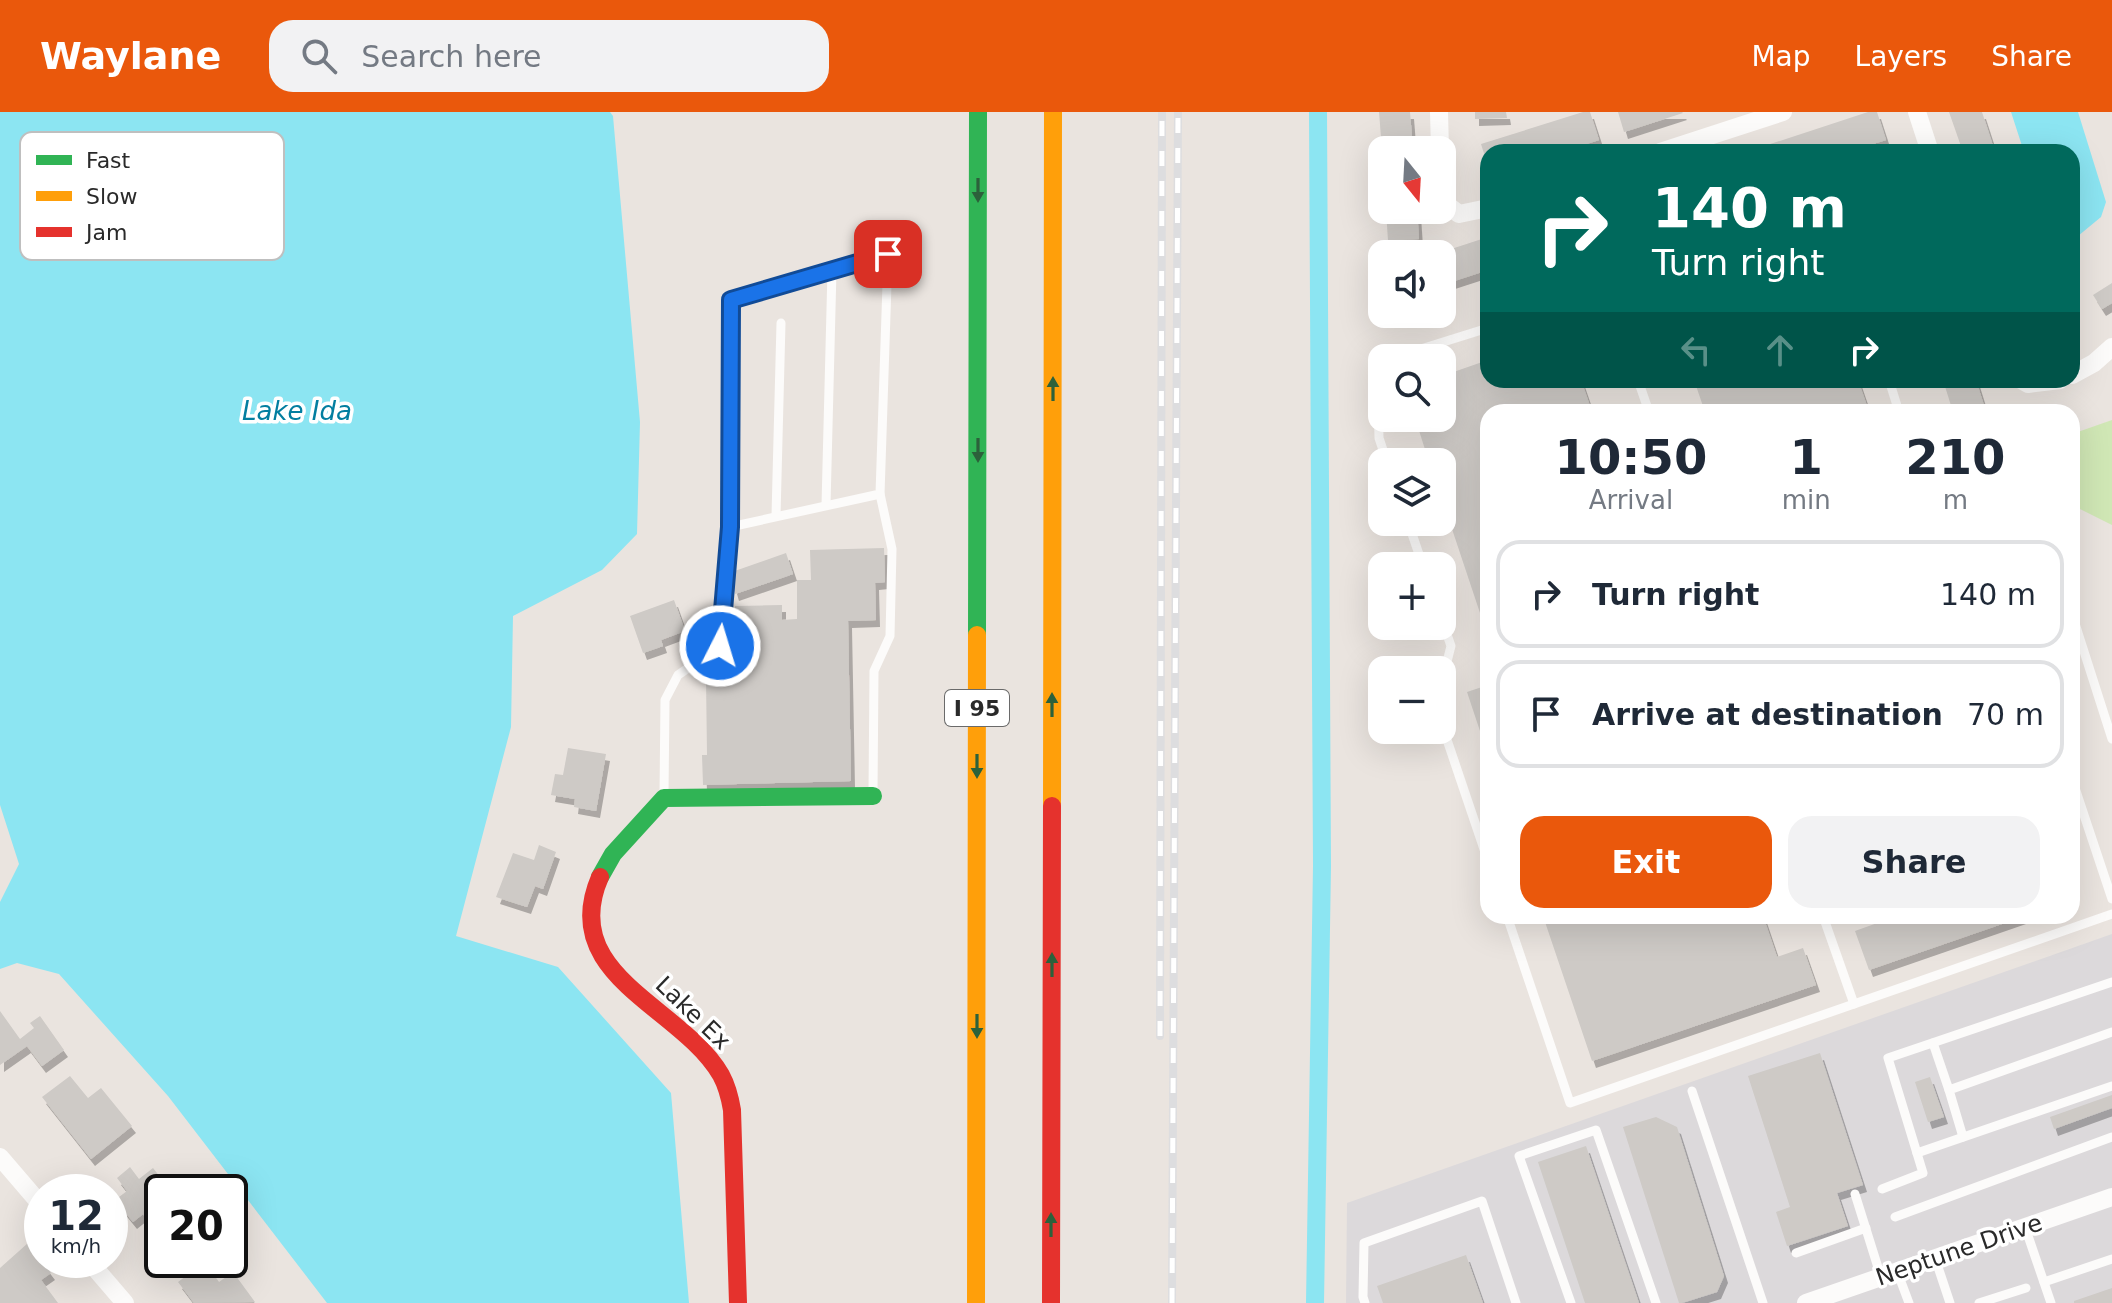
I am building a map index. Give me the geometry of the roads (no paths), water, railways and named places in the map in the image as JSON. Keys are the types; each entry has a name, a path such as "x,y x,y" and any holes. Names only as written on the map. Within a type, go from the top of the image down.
{"main road":[{"name":"I 95","path":"976,1303 978,112"},
{"path":"1051,1303 1053,112"},
{"path":"664,798 873,796"},
{"name":"Lake Ex","path":"664,798 608,861 591,894 588,919 593,944 605,965 697,1045 726,1084 732,1110 738,1303"}],"street":[{"path":"1439,112 1440,136"},
{"path":"1685,144 1783,112"},
{"path":"1917,112 1927,144"},
{"path":"1456,212 1459,214 1480,210"},
{"path":"2080,371 2112,347"},
{"path":"0,1157 24,1185"},
{"name":"Neptune Drive","path":"1812,1302 2112,1197"},
{"path":"103,1278 125,1303"}],"lane":[{"path":"664,798 665,700 678,675 720,646 730,527 731,300 888,254 880,494 892,549 890,636 874,671 873,796"},
{"path":"826,505 832,270"},
{"path":"776,516 781,323"},
{"path":"1437,344 1480,330"},
{"path":"730,527 880,494"},
{"path":"2080,639 2112,739"},
{"path":"1448,744 1480,837"},
{"path":"2080,803 2112,899"},
{"path":"1510,924 1570,1103 2112,914"},
{"path":"1826,924 1854,1004"},
{"path":"1882,1189 1923,1173 1888,1058 2112,982"},
{"path":"1949,1090 2112,1032"},
{"path":"1933,1043 1963,1137"},
{"path":"1917,1153 2112,1086"},
{"path":"1692,1091 1763,1303"},
{"path":"1571,1303 1519,1156 1596,1130 1656,1303"},
{"path":"1895,1217 2112,1137"},
{"path":"1855,1194 1866,1228 1889,1274 1909,1303"},
{"path":"1365,1303 1364,1243 1482,1201 1516,1303"},
{"path":"2025,1227 2051,1303"},
{"path":"1796,1253 1866,1228"},
{"path":"1935,1258 1950,1303"},
{"path":"2044,1282 2112,1259"},
{"path":"1979,1303 2026,1288"}],"water":[{"name":"Lake Ida","path":"0,112 610,112 613,116 640,422 637,534 602,570 513,616 511,727 456,936 558,967 671,1093 689,1303 327,1303 248,1200 248,1174 228,1174 168,1096 59,974 17,963 0,969 0,902 19,864 0,805"},
{"path":"2011,112 2078,112 2106,202 2101,217 2080,234 2080,144 2021,144"}],"waterway":[{"path":"1315,1303 1322,866 1318,112"}],"railway":[{"path":"1160,1036 1162,112"},
{"path":"1172,1303 1178,112"}]}
